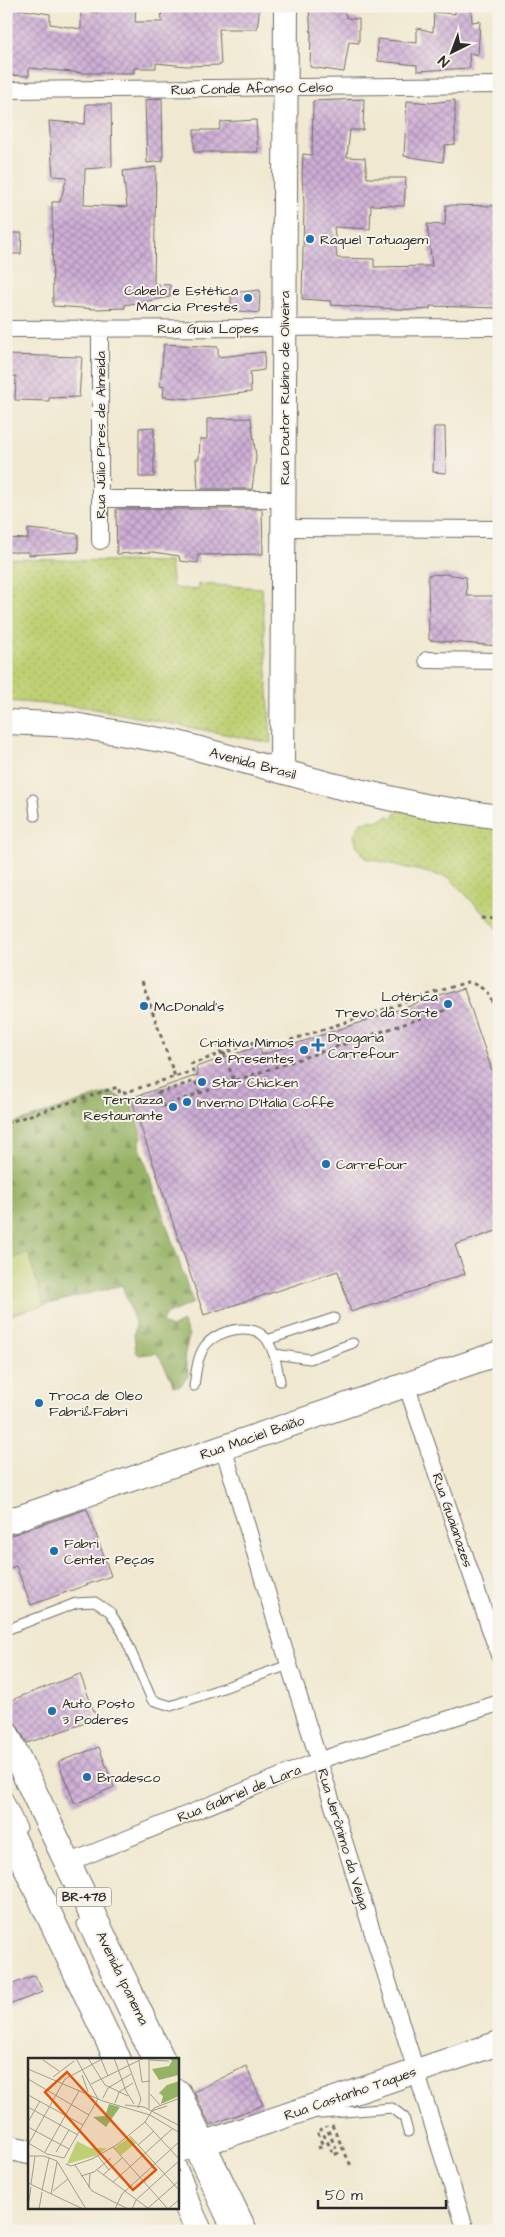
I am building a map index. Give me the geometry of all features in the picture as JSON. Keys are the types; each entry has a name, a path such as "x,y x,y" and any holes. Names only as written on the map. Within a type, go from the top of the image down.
{"main road":[{"name":"Rua Doutor Rubino de Oliveira","path":"282,770 286,6"},
{"name":"Avenida Brasil","path":"6,722 74,724 178,743 424,806 499,817"},
{"name":"Rua Maciel Baião","path":"9,1520 499,1353"},
{"name":"Avenida Ipanema","path":"6,1734 161,2058"},
{"name":"BR-478","path":"17,1831 117,2058"},
{"name":"Rua Castanho Taques","path":"184,2145 273,2120 415,2070 499,2043"},
{"path":"179,2102 184,2145 244,2231"},
{"path":"6,2147 28,2152"},
{"path":"183,2191 199,2231"}],"street":[{"name":"Rua Conde Afonso Celso","path":"6,90 499,85"},
{"name":"Rua Guia Lopes","path":"6,329 499,327"},
{"name":"Rua Júlio Pires de Almeida","path":"100,328 100,541"},
{"path":"100,499 283,499"},
{"path":"283,528 499,529"},
{"path":"427,660 499,661"},
{"name":"Rua Guaianazes","path":"406,1384 499,1655"},
{"name":"Rua Jerônimo da Veiga","path":"223,1447 289,1666 466,2231"},
{"name":"Rua Gabriel de Lara","path":"68,1863 320,1760 499,1703"}],"lane":[{"path":"33,799 35,816"},
{"path":"267,1340 334,1318"},
{"path":"194,1386 200,1354 206,1344 217,1336 246,1328 261,1333 267,1340 274,1354 280,1381"},
{"path":"274,1354 310,1359 353,1343"},
{"path":"6,1630 76,1603 95,1602 110,1612 131,1652 152,1700 171,1706 289,1666"},
{"path":"6,1794 17,1831"},
{"path":"78,1915 145,2058"},
{"path":"273,2120 392,2108 404,2118 408,2132"},
{"path":"183,2191 184,2145"},
{"path":"184,2145 226,2231"}],"path":[{"path":"481,918 499,920"},
{"path":"142,981 175,1077"},
{"path":"6,1124 118,1087 120,1094 194,1071 192,1064 261,1040 264,1049 467,982 486,990 499,1019"},
{"path":"200,1093 196,1081 158,1093 162,1106 446,1010"},
{"path":"218,1043 234,1081"},
{"path":"329,2120 352,2168"},
{"path":"318,2148 323,2146 317,2131 321,2129 334,2155 338,2153 324,2122"},
{"path":"358,2231 364,2228"}],"green space":[{"path":"6,559 170,562 173,588 198,590 198,584 262,588 271,743 85,707 6,701"},
{"path":"398,810 499,827 499,930 450,878 366,858 357,846 354,836 361,822 380,820 388,816 392,818"},
{"path":"110,1092 131,1103 142,1137 139,1144 193,1303 165,1315 162,1323 171,1328 183,1322 189,1336 184,1357 189,1375 180,1386 173,1386 171,1378 157,1353 139,1355 136,1352 134,1334 136,1325 122,1285 44,1305 28,1254 6,1260 6,1126"},
{"path":"28,1254 44,1305 6,1316 6,1260"}],"building":[{"path":"98,6 136,6 135,22 162,22 161,6 196,11 195,6 260,6 257,29 219,29 221,65 186,66 156,63 156,68 134,68 134,73 83,73 29,68 29,76 6,75 6,7 50,14 50,24 81,29 81,11 97,13"},
{"path":"309,6 341,6 347,18 359,19 359,43 349,42 344,72 310,67 311,36"},
{"path":"471,7 472,22 480,21 478,55 469,53 470,68 417,71 417,65 378,61 377,39 417,43 417,28 433,32 434,12 455,14 455,10"},
{"path":"162,98 163,161 147,163 145,100"},
{"path":"364,99 363,130 350,130 347,157 365,158 367,178 406,178 404,206 371,205 370,229 334,227 337,258 374,259 374,267 432,266 427,224 445,225 446,205 499,206 499,308 430,306 430,309 415,310 330,305 331,301 302,299 303,154 312,155 313,101"},
{"path":"455,100 455,144 445,145 443,162 404,156 407,101 431,103"},
{"path":"86,104 111,104 112,167 85,169 84,205 127,207 123,171 156,167 154,284 170,285 170,297 125,305 125,308 96,309 53,306 52,202 60,202 67,177 53,176 49,121 85,124"},
{"path":"256,120 258,152 194,152 194,130 219,130 221,122"},
{"path":"6,233 22,233 21,254 6,254"},
{"path":"260,290 259,313 231,310 231,293"},
{"path":"164,344 218,347 218,357 265,352 264,370 250,372 251,392 193,399 163,397 164,387 160,386"},
{"path":"6,355 82,357 79,397 49,398 49,401 15,400 16,376 6,376"},
{"path":"251,418 256,457 252,489 198,489 196,459 199,459 200,439 207,439 207,419"},
{"path":"154,427 154,477 139,477 139,428"},
{"path":"434,427 445,427 446,473 433,472"},
{"path":"116,509 262,509 263,554 198,555 198,563 180,561 179,556 153,552 117,554"},
{"path":"28,529 78,534 78,552 29,555 29,552 6,552 6,538 28,539"},
{"path":"446,574 466,577 467,596 496,596 497,646 429,640 428,575"},
{"name":"Carrefour","path":"464,988 499,1091 499,1230 455,1245 465,1274 351,1312 338,1271 204,1315 131,1098 198,1075 196,1067 259,1046 262,1055"},
{"name":"Fabri Center Peças","path":"87,1509 111,1576 31,1605 16,1566 6,1570 6,1537"},
{"name":"Auto Posto 3 Poderes","path":"80,1674 97,1719 27,1743 15,1722 6,1719 6,1702"},
{"name":"Bradesco","path":"99,1747 114,1787 75,1804 58,1762"},
{"path":"35,1975 43,1992 6,2006 6,1987"},
{"path":"246,2066 263,2105 210,2125 194,2092"}],"place":[{"name":"Raquel Tatuagem","path":"310,239"},
{"name":"Cabelo e Estética Marcia Prestes","path":"248,298"},
{"name":"Lotérica Trevo da Sorte","path":"448,1004"},
{"name":"McDonald's","path":"144,1006"},
{"name":"Drogaria Carrefour","path":"318,1045"},
{"name":"Criativa Mimos e Presentes","path":"304,1050"},
{"name":"Star Chicken","path":"202,1082"},
{"name":"Inverno D'Italia Coffe","path":"187,1102"},
{"name":"Terrazza Restaurante","path":"173,1107"},
{"name":"Carrefour","path":"326,1164"},
{"name":"Troca de Oleo Fabri&Fabri","path":"39,1403"},
{"name":"Fabri Center Peças","path":"54,1551"},
{"name":"Auto Posto 3 Poderes","path":"52,1711"},
{"name":"Bradesco","path":"87,1777"}]}
